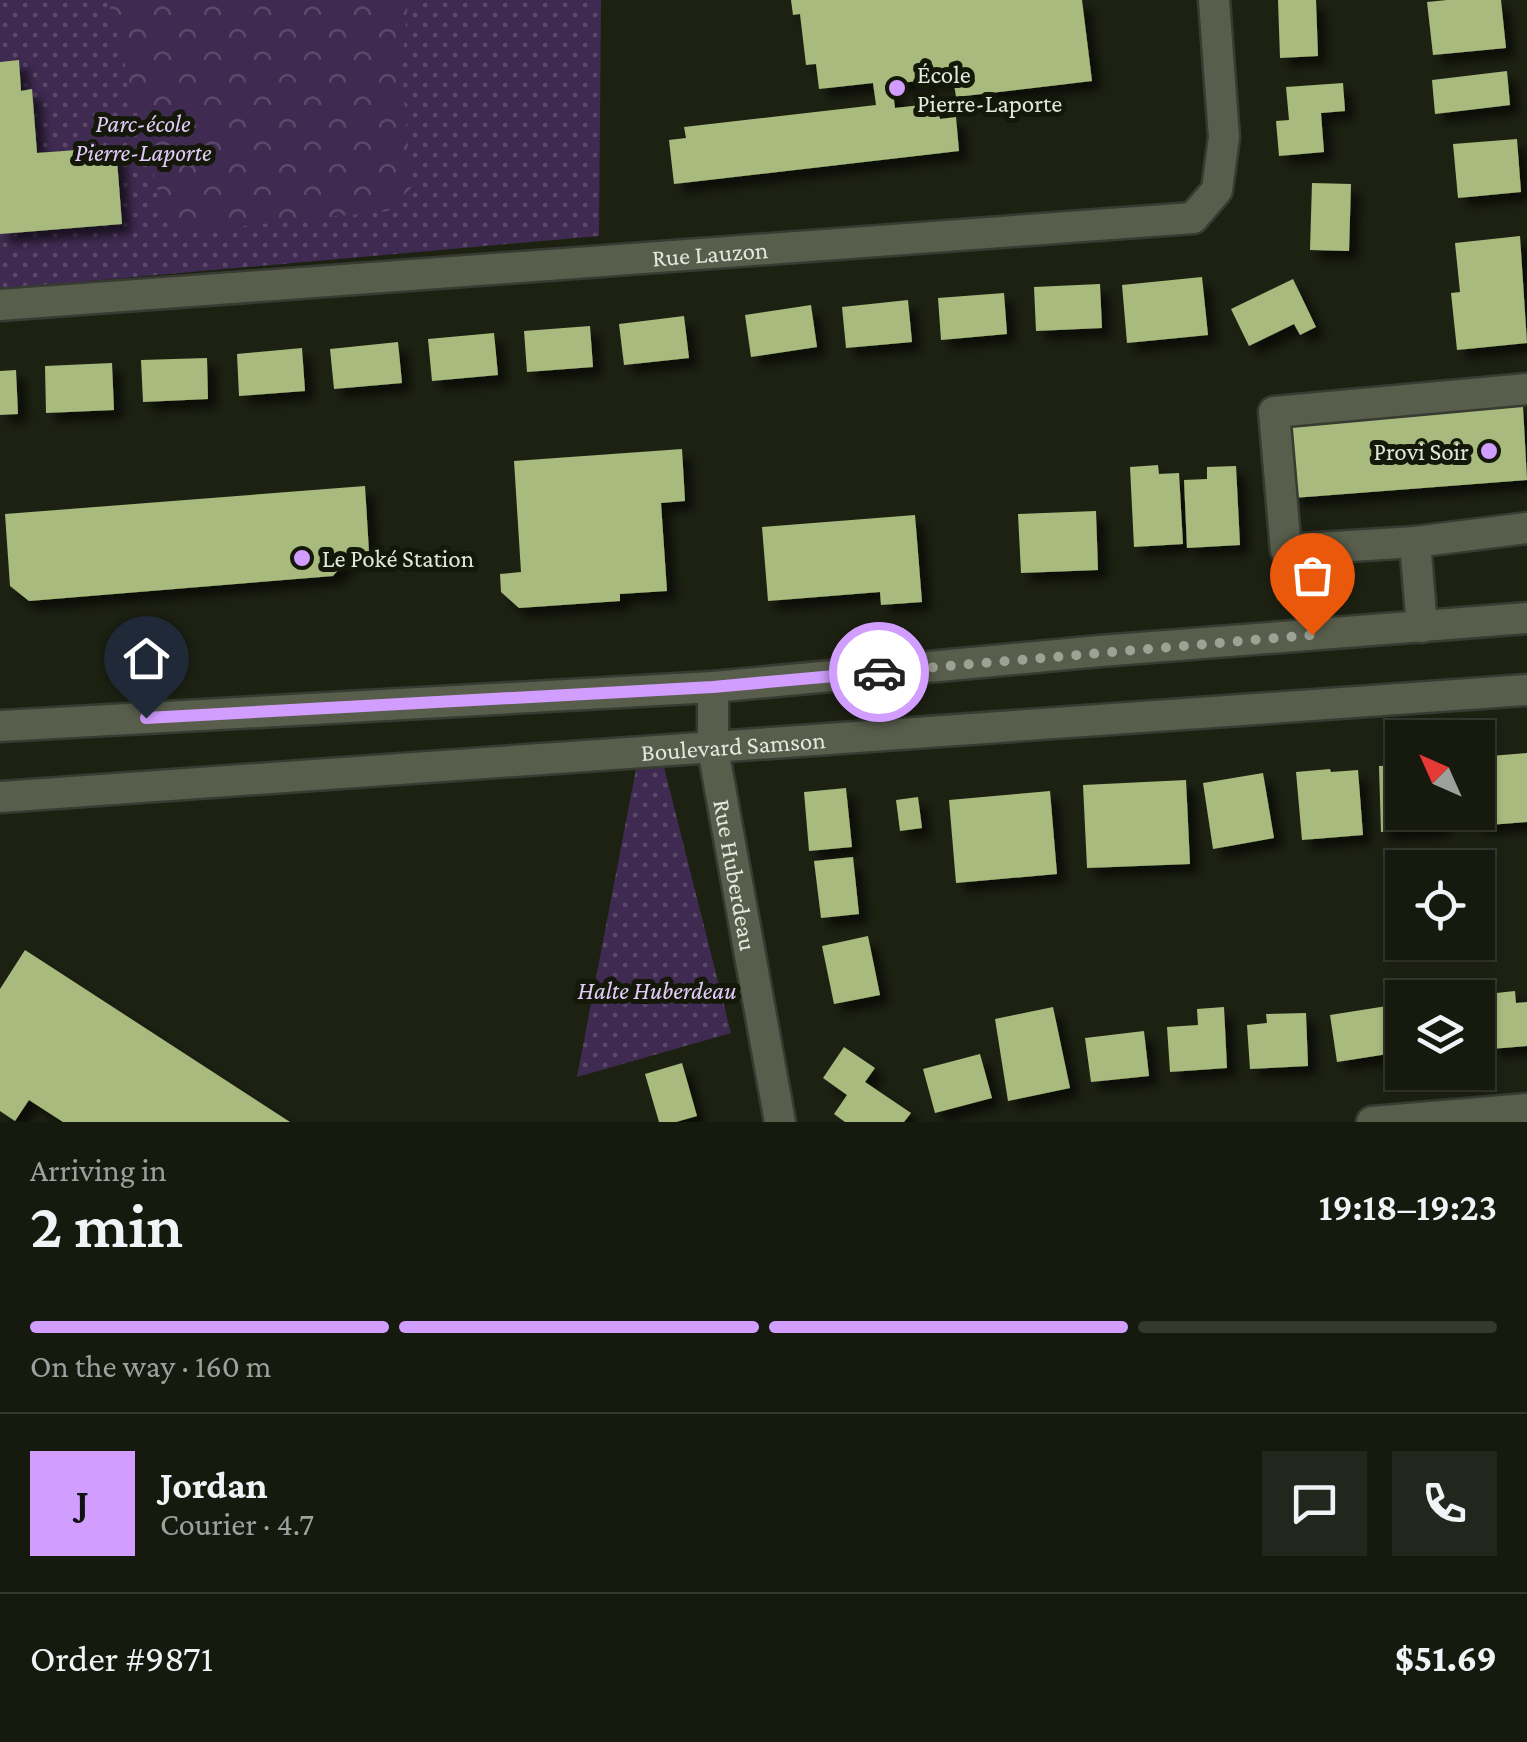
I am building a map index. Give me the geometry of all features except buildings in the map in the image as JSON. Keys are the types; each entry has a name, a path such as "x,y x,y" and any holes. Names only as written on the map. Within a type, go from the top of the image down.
{"street":[{"name":"Rue Lauzon","path":"0,305 1194,218 1217,190 1224,137 1214,0"},
{"path":"1527,389 1274,412 1286,550 1416,542 1527,528"},
{"path":"1416,542 1422,627"},
{"path":"0,726 713,687 1100,651 1527,618"},
{"name":"Rue Huberdeau","path":"713,687 714,750 780,1122"},
{"name":"Boulevard Samson","path":"0,796 714,750 1527,690"},
{"path":"1372,1122 1527,1109"}],"green space":[{"name":"Parc-école Pierre-Laporte","path":"0,0 601,0 599,236 0,289"},
{"path":"108,0 408,0 402,65 411,188 388,211 185,232 166,221"},
{"name":"Halte Huberdeau","path":"662,759 731,1033 577,1077 636,769"}],"way so far":[{"path":"879,672 1312,635"}],"place":[{"name":"École Pierre-Laporte","path":"897,88"},
{"name":"Provi Soir","path":"1489,451"},
{"name":"Le Poké Station","path":"302,558"}],"route":[{"path":"146,718 713,687 879,672"}]}
